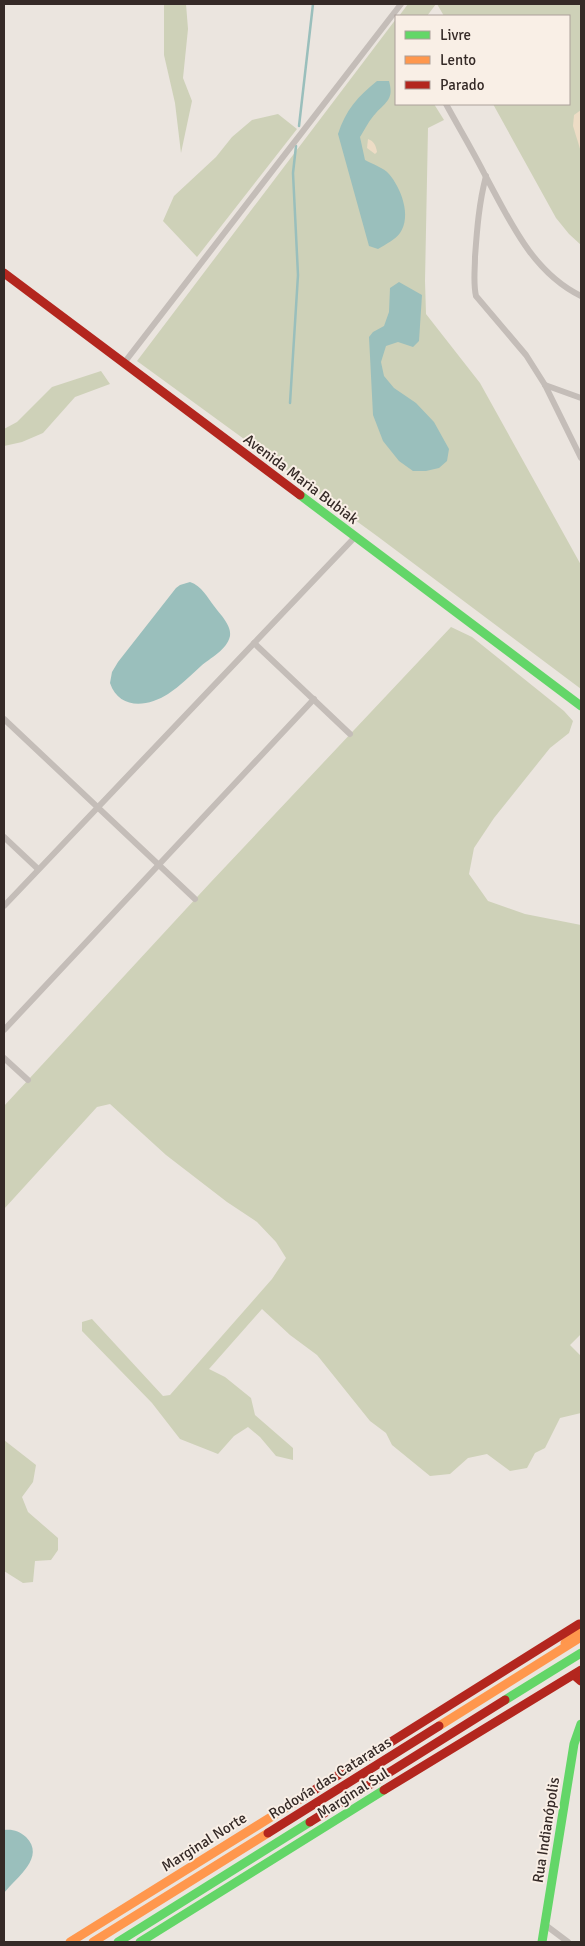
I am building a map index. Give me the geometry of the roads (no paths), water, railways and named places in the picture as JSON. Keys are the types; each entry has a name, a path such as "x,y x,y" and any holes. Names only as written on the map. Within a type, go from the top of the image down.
{"main road":[{"name":"Avenida Maria Bubiak","path":"4,273 581,706"},
{"path":"550,1657 581,1625"},
{"name":"Marginal Norte","path":"70,1942 581,1625"},
{"name":"Rodovía das Cataratas","path":"93,1942 581,1638"},
{"name":"Rodovía das Cataratas","path":"118,1942 581,1653"},
{"path":"577,1672 581,1681"},
{"name":"Marginal Sul","path":"140,1942 434,1758 577,1672"},
{"name":"Rua Indianópolis","path":"542,1942 574,1744 581,1724"}],"street":[{"path":"124,363 400,4"},
{"path":"447,105 519,236 536,260 552,277 581,296"},
{"path":"486,176 476,232 474,287 476,296 526,355 545,386 581,458"},
{"path":"545,386 581,398"},
{"path":"4,906 355,537"},
{"path":"254,643 350,734"},
{"path":"4,1030 314,699"},
{"path":"4,719 195,899"},
{"path":"4,837 38,869"},
{"path":"4,1058 28,1080"},
{"path":"544,1924 568,1942"}],"water":[{"path":"377,81 389,81 390,96 372,118 360,137 365,160 387,172 401,194 405,211 405,219 400,233 378,249 369,246 338,134 344,118 353,104"},
{"path":"399,282 422,295 419,341 413,347 398,342 386,346 381,362 384,376 394,388 416,403 434,422 449,449 447,461 439,468 426,471 413,471 399,461 383,441 373,415 369,337 373,332 384,326 389,312 390,288"},
{"path":"190,582 201,589 225,620 230,632 228,641 218,653 168,694 152,702 135,704 127,702 114,692 110,683 112,672 176,588"},
{"path":"4,1830 13,1830 26,1837 31,1844 33,1852 22,1874 4,1893"}],"waterway":[{"path":"299,126 313,4"},
{"path":"290,403 298,275 293,173 296,146"}]}
